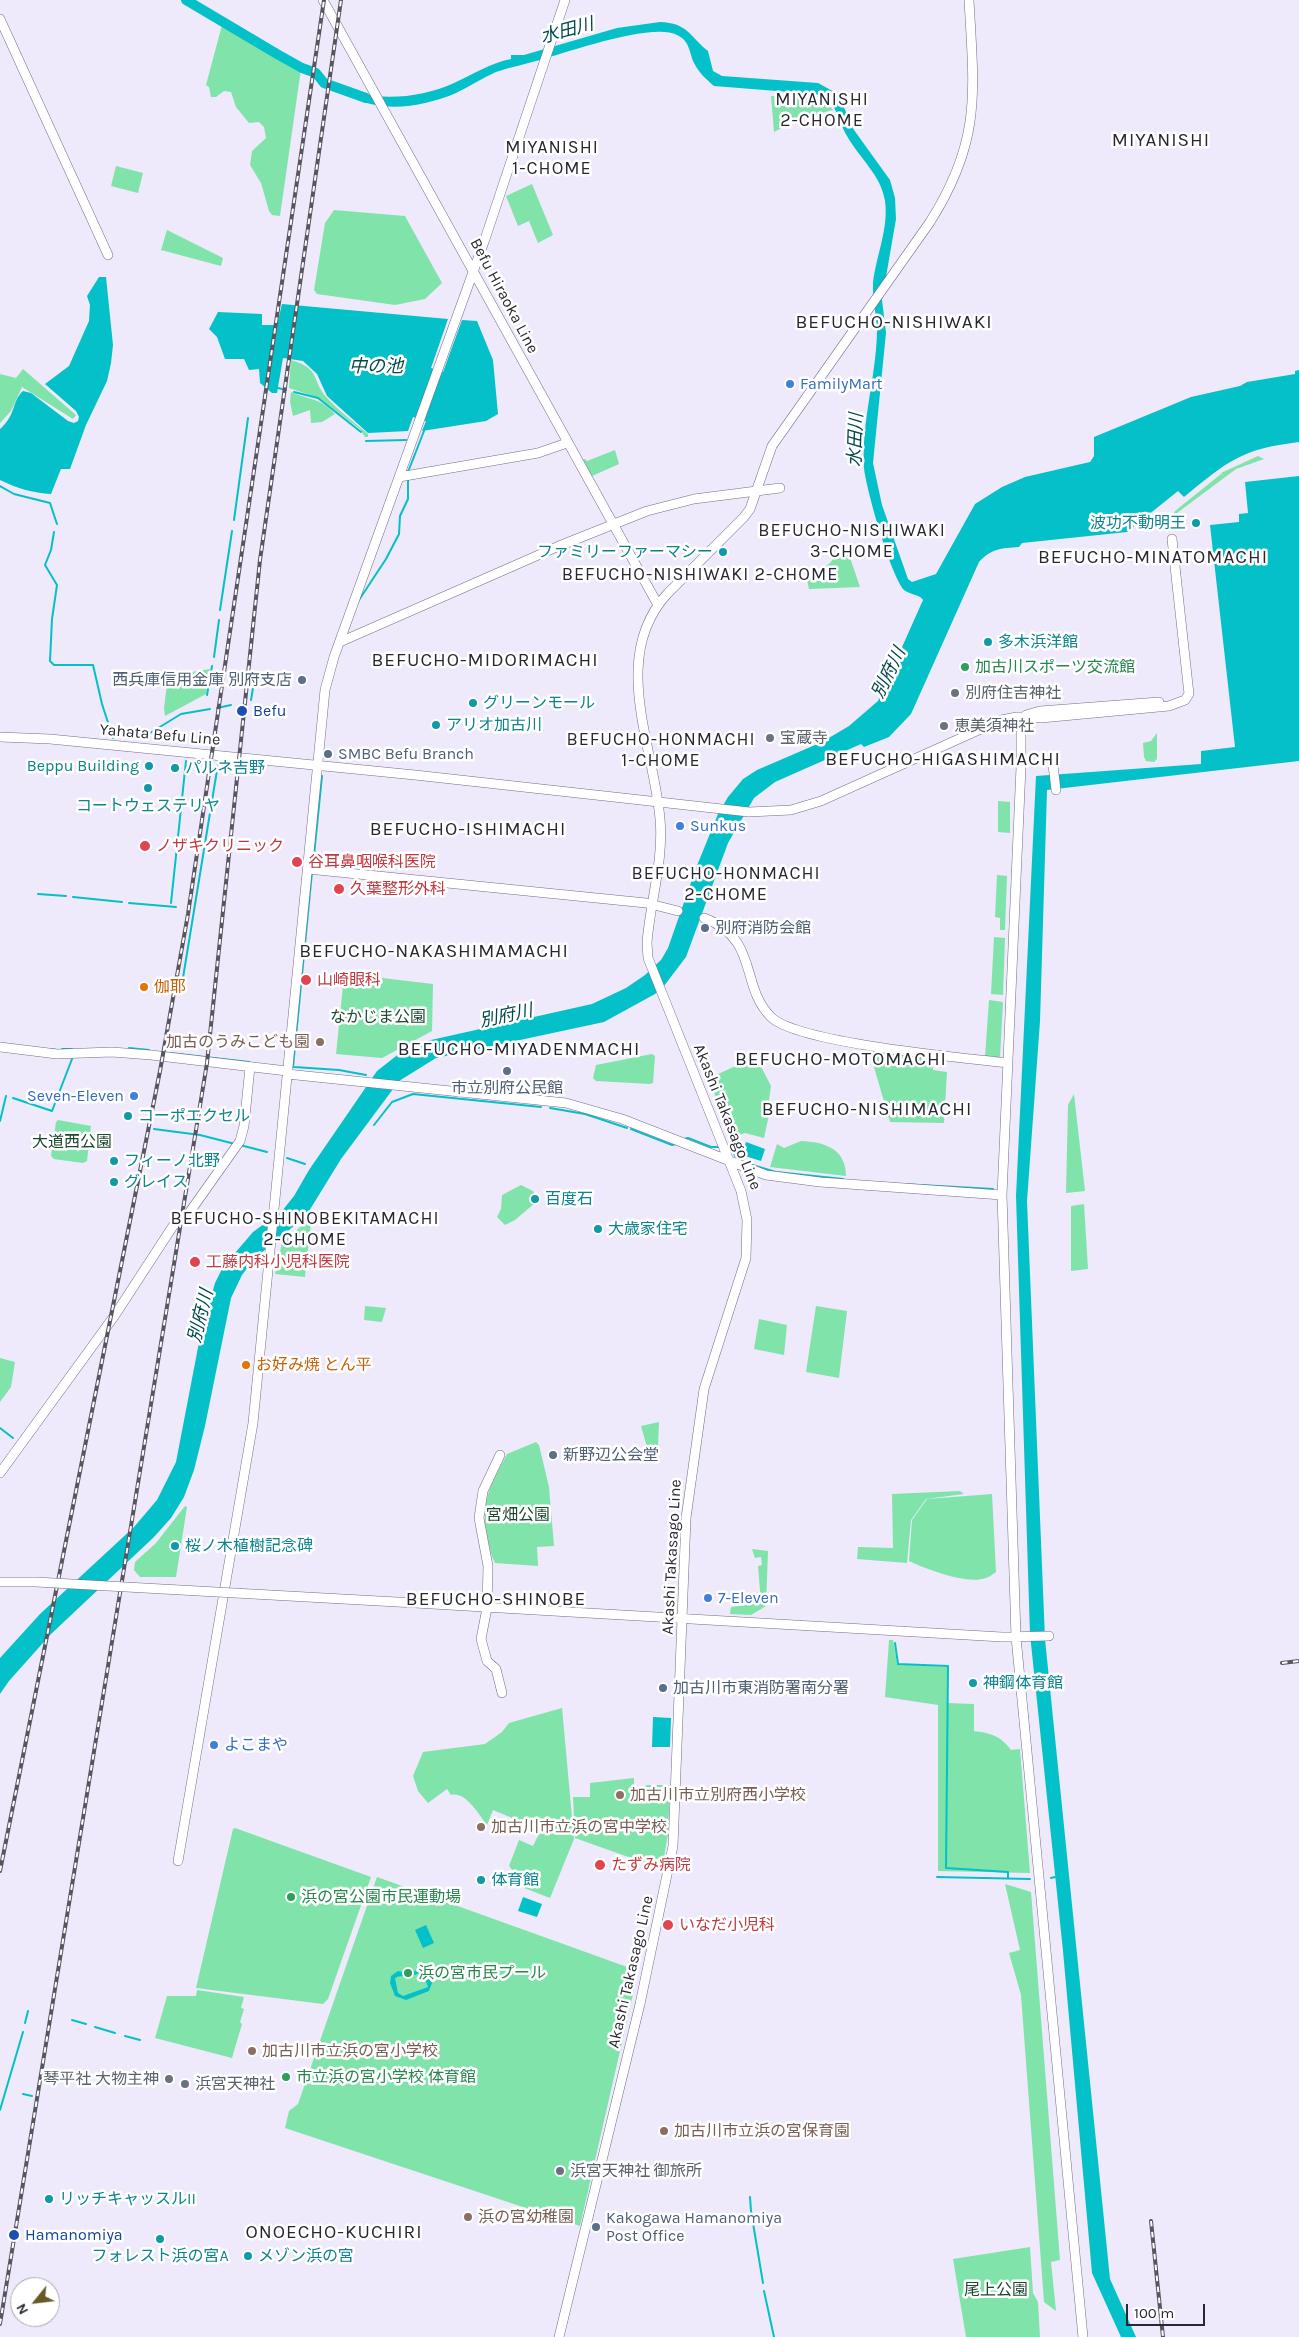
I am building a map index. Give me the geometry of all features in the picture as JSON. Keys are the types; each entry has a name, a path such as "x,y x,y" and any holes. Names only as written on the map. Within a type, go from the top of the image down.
{"street":[{"name":"Befu Hiraoka Line","path":"323,0 658,605"},
{"path":"178,1861 253,1423 287,1070 312,869 316,767 325,690 340,642 544,66 565,0"},
{"name":"Akashi Takasago Line","path":"558,2337 640,2004 673,1846 686,1518 702,1395 744,1268 748,1242 745,1204 650,965 646,943 660,844 660,818 640,708 637,672 642,642 658,605 744,517 772,446 886,285 947,194 964,152 972,118 974,88 970,0"},
{"path":"0,19 108,255"},
{"path":"399,477 538,453 567,443"},
{"path":"340,642 612,524 670,504 780,488"},
{"name":"Yahata Befu Line","path":"0,737 50,739 316,767 415,775 750,812 783,811 814,804 996,722 1021,716 1041,718 1108,709 1178,704 1185,700 1189,694 1172,538"},
{"path":"1021,716 1021,767 1002,1195 1020,1637 1083,2337"},
{"path":"1053,765 1056,790"},
{"path":"312,869 652,904 678,911"},
{"path":"704,918 718,923 731,934 747,961 763,1006 779,1024 802,1032 862,1044 1008,1063"},
{"path":"0,1047 57,1054 112,1052 151,1055 287,1070 365,1084 566,1103 589,1108 766,1174 820,1182 1002,1195"},
{"path":"0,1472 115,1315 173,1226 189,1213 240,1141 244,1126 250,1067"},
{"path":"500,1454 483,1491 479,1508 480,1527 488,1566 482,1639 487,1660 496,1669 502,1693"},
{"path":"0,1582 36,1582 1020,1637 1049,1636"}],"green space":[{"path":"222,25 301,69 280,216 272,215 269,211 261,183 250,165 252,151 266,138 264,127 259,122 249,123 236,107 231,92 224,91 216,97 211,97 209,87 206,85"},
{"path":"771,96 814,98 828,105 833,110 799,119 774,132"},
{"path":"116,166 143,173 138,193 111,186"},
{"path":"532,184 553,235 538,243 529,221 518,226 506,196"},
{"path":"334,210 405,216 442,283 425,299 395,305 317,294 314,290 325,223"},
{"path":"167,230 223,258 221,266 161,250"},
{"path":"291,360 312,371 327,398 368,434 368,437 365,437 360,429 319,398 289,388"},
{"path":"23,369 76,415 73,419 22,387 11,411 0,423 0,374 16,378"},
{"path":"291,392 320,402 335,414 322,422 311,423 310,410 293,416 290,402"},
{"path":"615,450 619,464 592,476 594,485 580,461 585,459 587,461"},
{"path":"1258,456 1264,459 1236,469 1173,516 1175,511 1221,474 1224,476 1221,473"},
{"path":"845,543 860,587 809,589 807,580 830,563"},
{"path":"210,669 206,694 165,716 164,708 168,676"},
{"path":"1157,733 1157,759 1154,762 1146,761 1143,743 1151,741"},
{"path":"998,801 1010,802 1010,833 998,832"},
{"path":"997,875 1007,876 1005,930 1000,930 1000,918 995,917"},
{"path":"994,937 1005,938 1003,995 991,994"},
{"name":"なかじま公園","path":"348,974 433,984 432,1031 382,1058 336,1054 344,976"},
{"path":"989,1000 1003,1002 1000,1058 985,1057"},
{"path":"869,1050 932,1058 933,1070 947,1072 944,1123 890,1122"},
{"path":"652,1054 655,1056 653,1083 596,1081 593,1078 596,1065"},
{"path":"756,1057 771,1086 768,1107 770,1110 764,1138 745,1133 736,1136 728,1131 709,1078"},
{"path":"1074,1094 1085,1191 1066,1193 1068,1105"},
{"name":"大道西公園","path":"58,1120 91,1126 87,1161 83,1163 54,1159 51,1156 56,1122"},
{"path":"801,1141 826,1145 838,1153 845,1167 846,1176 770,1167 777,1144 784,1148"},
{"path":"521,1185 533,1191 537,1199 535,1203 515,1220 505,1225 497,1217 501,1209 502,1195"},
{"path":"1084,1204 1088,1269 1071,1271 1071,1206"},
{"path":"307,1221 311,1223 305,1277 275,1274 282,1243"},
{"path":"365,1306 386,1308 382,1322 364,1320"},
{"path":"816,1306 847,1311 839,1378 806,1372"},
{"path":"759,1319 787,1325 784,1355 754,1349"},
{"path":"0,1358 15,1362 11,1387 0,1402"},
{"path":"659,1422 658,1446 647,1447 641,1426"},
{"name":"宮畑公園","path":"536,1442 539,1445 549,1487 554,1546 537,1547 538,1566 495,1563 492,1558 485,1515 491,1486 507,1454"},
{"path":"960,1491 964,1494 926,1499 911,1520 907,1563 857,1559 858,1547 893,1548 892,1494"},
{"path":"992,1494 996,1572 978,1580 958,1578 936,1572 909,1561 912,1520 927,1499"},
{"path":"185,1506 187,1507 176,1577 140,1577 134,1570 135,1562 156,1543"},
{"path":"752,1549 768,1551 766,1606 751,1615 730,1614 731,1607 761,1603 758,1566 762,1565 761,1557 755,1558"},
{"path":"889,1640 893,1640 897,1664 947,1667 947,1703 974,1704 974,1731 995,1736 1003,1741 1011,1750 1020,1749 1030,1873 938,1871 938,1705 885,1697"},
{"path":"562,1708 574,1839 550,1898 519,1886 523,1875 514,1872 509,1866 519,1840 533,1846 541,1830 493,1810 487,1825 467,1800 457,1795 451,1795 447,1789 428,1803 418,1791 413,1776 423,1752 485,1744 502,1732 509,1723"},
{"path":"634,1778 634,1785 640,1789 647,1785 670,1785 668,1834 662,1869 575,1838 573,1797 590,1797 590,1783"},
{"name":"浜の宮公園市民運動場","path":"235,1828 371,1877 328,1999 323,2004 196,1988 233,1829"},
{"path":"377,1877 630,1968 636,1981 580,2226 285,2128 289,2111 298,2104"},
{"path":"1005,1884 1031,1892 1060,2260 1051,2262 1056,2311 1044,2302 1021,1995 1009,1953 1020,1950"},
{"path":"197,1990 244,1997 241,2008 244,2009 240,2022 242,2024 232,2058 155,2038 167,1996 196,1996"},
{"name":"尾上公園","path":"1030,2247 1033,2293 1038,2302 1040,2337 966,2337 953,2259"}],"water":[{"path":"660,22 677,25 687,31 708,51 713,71 722,76 818,83 838,94 854,130 890,180 895,198 896,219 882,300 886,333 873,463 882,505 908,579 912,582 936,574 975,504 1002,487 1025,477 1090,462 1094,456 1094,437 1191,397 1240,386 1247,382 1295,374 1295,371 1299,370 1299,442 1263,448 1236,459 1212,474 1184,497 1178,491 1127,532 1022,543 1019,547 1002,549 988,554 979,562 911,714 889,737 864,747 861,744 775,782 754,798 728,843 686,957 664,986 655,994 604,1022 436,1058 399,1081 341,1159 306,1216 254,1259 242,1275 231,1298 205,1426 194,1470 184,1497 171,1518 154,1537 50,1635 9,1681 0,1694 0,1658 40,1614 134,1527 157,1500 176,1462 201,1332 215,1283 223,1267 253,1232 282,1211 294,1196 309,1170 377,1071 400,1053 422,1042 592,1004 626,988 645,975 661,960 668,948 696,868 718,814 728,797 743,779 757,770 822,742 849,726 878,701 923,600 904,590 899,582 880,532 864,468 865,434 877,332 873,283 884,232 885,201 875,175 847,136 836,111 829,101 815,94 714,86 696,67 689,47 684,40 677,35 665,32 630,35 502,70 444,98 419,104 393,107 380,106 356,99 353,92 391,97 430,92 489,66 511,59 511,55 524,55 617,28"},
{"path":"99,277 106,277 113,345 111,363 107,381 86,425 70,469 61,469 51,494 18,488 6,483 0,480 0,429 9,418 19,395 23,391 31,393 68,421 74,423 78,421 79,417 76,411 45,384 69,366 89,321 90,305 87,296"},
{"name":"中の池","path":"282,304 448,319 431,368 443,372 462,320 477,321 493,360 498,414 486,421 422,431 426,421 413,417 408,431 368,433 327,396 317,374 303,361 283,358 277,393 272,393 260,383 259,369 249,370 244,359 225,359 217,337 209,329 218,312 262,314 262,325 277,325"},
{"path":"1299,476 1299,761 1047,790 1040,1021 1027,1201 1045,1639 1110,2279 1136,2337 1121,2337 1092,2273 1063,1951 1030,1634 1016,1196 1036,776 1201,764 1201,751 1235,747 1210,525 1239,522 1239,514 1248,513 1245,482"},
{"path":"746,1142 765,1149 761,1161 742,1155"},
{"path":"653,1717 671,1718 670,1747 652,1747"},
{"path":"523,1897 542,1904 537,1917 518,1911"},
{"path":"426,1925 434,1943 423,1948 415,1930"},
{"path":"421,1969 427,1971 432,1983 429,1991 406,2000 395,1996 390,1983 391,1976 398,1971 409,1973","holes":["423,1973 428,1987 403,1996 398,1993 395,1978"]}],"waterway":[{"name":"水田川","path":"186,0 277,54 302,68 316,73 324,83 366,98"},
{"path":"278,388 286,390"},
{"path":"294,392 318,398 361,432"},
{"path":"234,520 248,418"},
{"path":"408,472 424,431"},
{"path":"366,441 406,440"},
{"path":"357,603 386,559 399,534 400,516 408,499 408,480"},
{"path":"0,486 14,494 50,503 57,524"},
{"path":"220,610 232,531"},
{"path":"54,532 51,550 45,565 57,585 52,619 50,661 54,665 93,665 102,704 113,738"},
{"path":"214,657 219,620"},
{"path":"207,695 212,666"},
{"path":"251,700 254,682"},
{"path":"217,708 231,705"},
{"path":"142,738 181,714 210,709"},
{"path":"181,990 219,758"},
{"path":"171,903 186,761"},
{"path":"313,865 322,776"},
{"path":"293,1067 312,872"},
{"path":"38,894 66,896"},
{"path":"73,897 122,902"},
{"path":"129,903 176,907"},
{"path":"129,1048 149,1050"},
{"path":"49,1049 57,1050"},
{"path":"62,1049 72,1049"},
{"path":"170,1053 249,1062"},
{"path":"13,1098 52,1111 72,1059"},
{"path":"294,1067 339,1070 366,1075"},
{"path":"374,1125 392,1102 413,1094 541,1107"},
{"path":"0,1121 6,1096"},
{"path":"550,1108 585,1114 627,1128"},
{"path":"154,1129 200,1135 235,1144"},
{"path":"631,1129 672,1145 676,1144"},
{"path":"684,1139 688,1138 711,1147 719,1147"},
{"path":"240,1145 267,1152"},
{"path":"727,1147 730,1148 738,1160"},
{"path":"287,1158 305,1164"},
{"path":"749,1164 776,1172 843,1179"},
{"path":"902,1184 993,1189"},
{"path":"0,1428 13,1438"},
{"path":"895,1643 898,1664 948,1666 946,1868 1008,1872 1008,1878"},
{"path":"937,1877 1030,1879"},
{"path":"1051,1878 1055,1877"},
{"path":"25,2023 28,2011"},
{"path":"72,2020 86,2024"},
{"path":"95,2027 115,2033"},
{"path":"0,2110 23,2032"},
{"path":"125,2036 140,2040"},
{"path":"23,2094 32,2096"},
{"path":"750,2197 763,2283"},
{"path":"764,2291 774,2337"}],"railway":[{"path":"0,1871 160,1071 188,914 324,0"},
{"path":"0,2324 207,1063 260,560 341,0"},
{"path":"1282,1663 1299,1661"},
{"path":"1151,2221 1163,2337"}],"place":[{"name":"FamilyMart","path":"790,384"},
{"name":"波功不動明王","path":"1196,523"},
{"name":"ファミリーファーマシー","path":"723,552"},
{"name":"多木浜洋館","path":"988,642"},
{"name":"加古川スポーツ交流館","path":"965,667"},
{"name":"西兵庫信用金庫 別府支店","path":"302,680"},
{"name":"別府住吉神社","path":"955,693"},
{"name":"グリーンモール","path":"473,703"},
{"name":"Befu","path":"242,711"},
{"name":"アリオ加古川","path":"436,725"},
{"name":"恵美須神社","path":"944,726"},
{"name":"宝蔵寺","path":"770,738"},
{"name":"SMBC Befu Branch","path":"328,754"},
{"name":"Beppu Building","path":"149,766"},
{"name":"パルネ吉野","path":"175,768"},
{"name":"コートウェステリヤ","path":"148,788"},
{"name":"Sunkus","path":"680,826"},
{"name":"ノザキクリニック","path":"145,846"},
{"name":"谷耳鼻咽喉科医院","path":"297,862"},
{"name":"久葉整形外科","path":"339,889"},
{"name":"別府消防会館","path":"705,928"},
{"name":"山崎眼科","path":"306,980"},
{"name":"伽耶","path":"144,987"},
{"name":"加古のうみこども園","path":"320,1042"},
{"name":"市立別府公民館","path":"507,1071"},
{"name":"Seven-Eleven","path":"134,1096"},
{"name":"コーポエクセル","path":"128,1116"},
{"name":"フィーノ北野","path":"114,1161"},
{"name":"グレイス","path":"114,1182"},
{"name":"百度石","path":"535,1199"},
{"name":"大歳家住宅","path":"598,1229"},
{"name":"工藤内科小児科医院","path":"195,1262"},
{"name":"お好み焼 とん平","path":"246,1365"},
{"name":"新野辺公会堂","path":"553,1455"},
{"name":"桜ノ木植樹記念碑","path":"175,1546"},
{"name":"7-Eleven","path":"708,1598"},
{"name":"神鋼体育館","path":"973,1683"},
{"name":"加古川市東消防署南分署","path":"663,1688"},
{"name":"よこまや","path":"214,1745"},
{"name":"加古川市立別府西小学校","path":"620,1795"},
{"name":"加古川市立浜の宮中学校","path":"481,1827"},
{"name":"たずみ病院","path":"600,1865"},
{"name":"体育館","path":"481,1880"},
{"name":"浜の宮公園市民運動場","path":"291,1897"},
{"name":"いなだ小児科","path":"668,1925"},
{"name":"浜の宮市民プール","path":"408,1973"},
{"name":"加古川市立浜の宮小学校","path":"252,2051"},
{"name":"市立浜の宮小学校 体育館","path":"286,2077"},
{"name":"琴平社 大物主神","path":"169,2079"},
{"name":"浜宮天神社","path":"185,2084"},
{"name":"加古川市立浜の宮保育園","path":"664,2131"},
{"name":"浜宮天神社 御旅所","path":"560,2171"},
{"name":"リッチキャッスルII","path":"49,2199"},
{"name":"浜の宮幼稚園","path":"468,2217"},
{"name":"Kakogawa Hamanomiya Post Office","path":"596,2227"},
{"name":"Hamanomiya","path":"14,2235"},
{"name":"フォレスト浜の宮A","path":"160,2239"},
{"name":"メゾン浜の宮","path":"248,2256"}],"district":[{"name":"MIYANISHI 2-CHOME","path":"822,110"},
{"name":"MIYANISHI","path":"1161,141"},
{"name":"MIYANISHI 1-CHOME","path":"552,158"},
{"name":"BEFUCHO-NISHIWAKI","path":"894,323"},
{"name":"BEFUCHO-NISHIWAKI 3-CHOME","path":"852,541"},
{"name":"BEFUCHO-MINATOMACHI","path":"1153,558"},
{"name":"BEFUCHO-NISHIWAKI 2-CHOME","path":"700,575"},
{"name":"BEFUCHO-MIDORIMACHI","path":"485,661"},
{"name":"BEFUCHO-HONMACHI 1-CHOME","path":"661,750"},
{"name":"BEFUCHO-HIGASHIMACHI","path":"943,760"},
{"name":"BEFUCHO-ISHIMACHI","path":"468,830"},
{"name":"BEFUCHO-HONMACHI 2-CHOME","path":"726,884"},
{"name":"BEFUCHO-NAKASHIMAMACHI","path":"434,952"},
{"name":"BEFUCHO-MIYADENMACHI","path":"519,1050"},
{"name":"BEFUCHO-MOTOMACHI","path":"841,1060"},
{"name":"BEFUCHO-NISHIMACHI","path":"867,1110"},
{"name":"BEFUCHO-SHINOBEKITAMACHI 2-CHOME","path":"305,1229"},
{"name":"BEFUCHO-SHINOBE","path":"496,1600"},
{"name":"ONOECHO-KUCHIRI","path":"334,2233"}],"water label":[{"name":"別府川","path":"889,673"},
{"name":"別府川","path":"506,1016"},
{"name":"別府川","path":"201,1316"}]}
